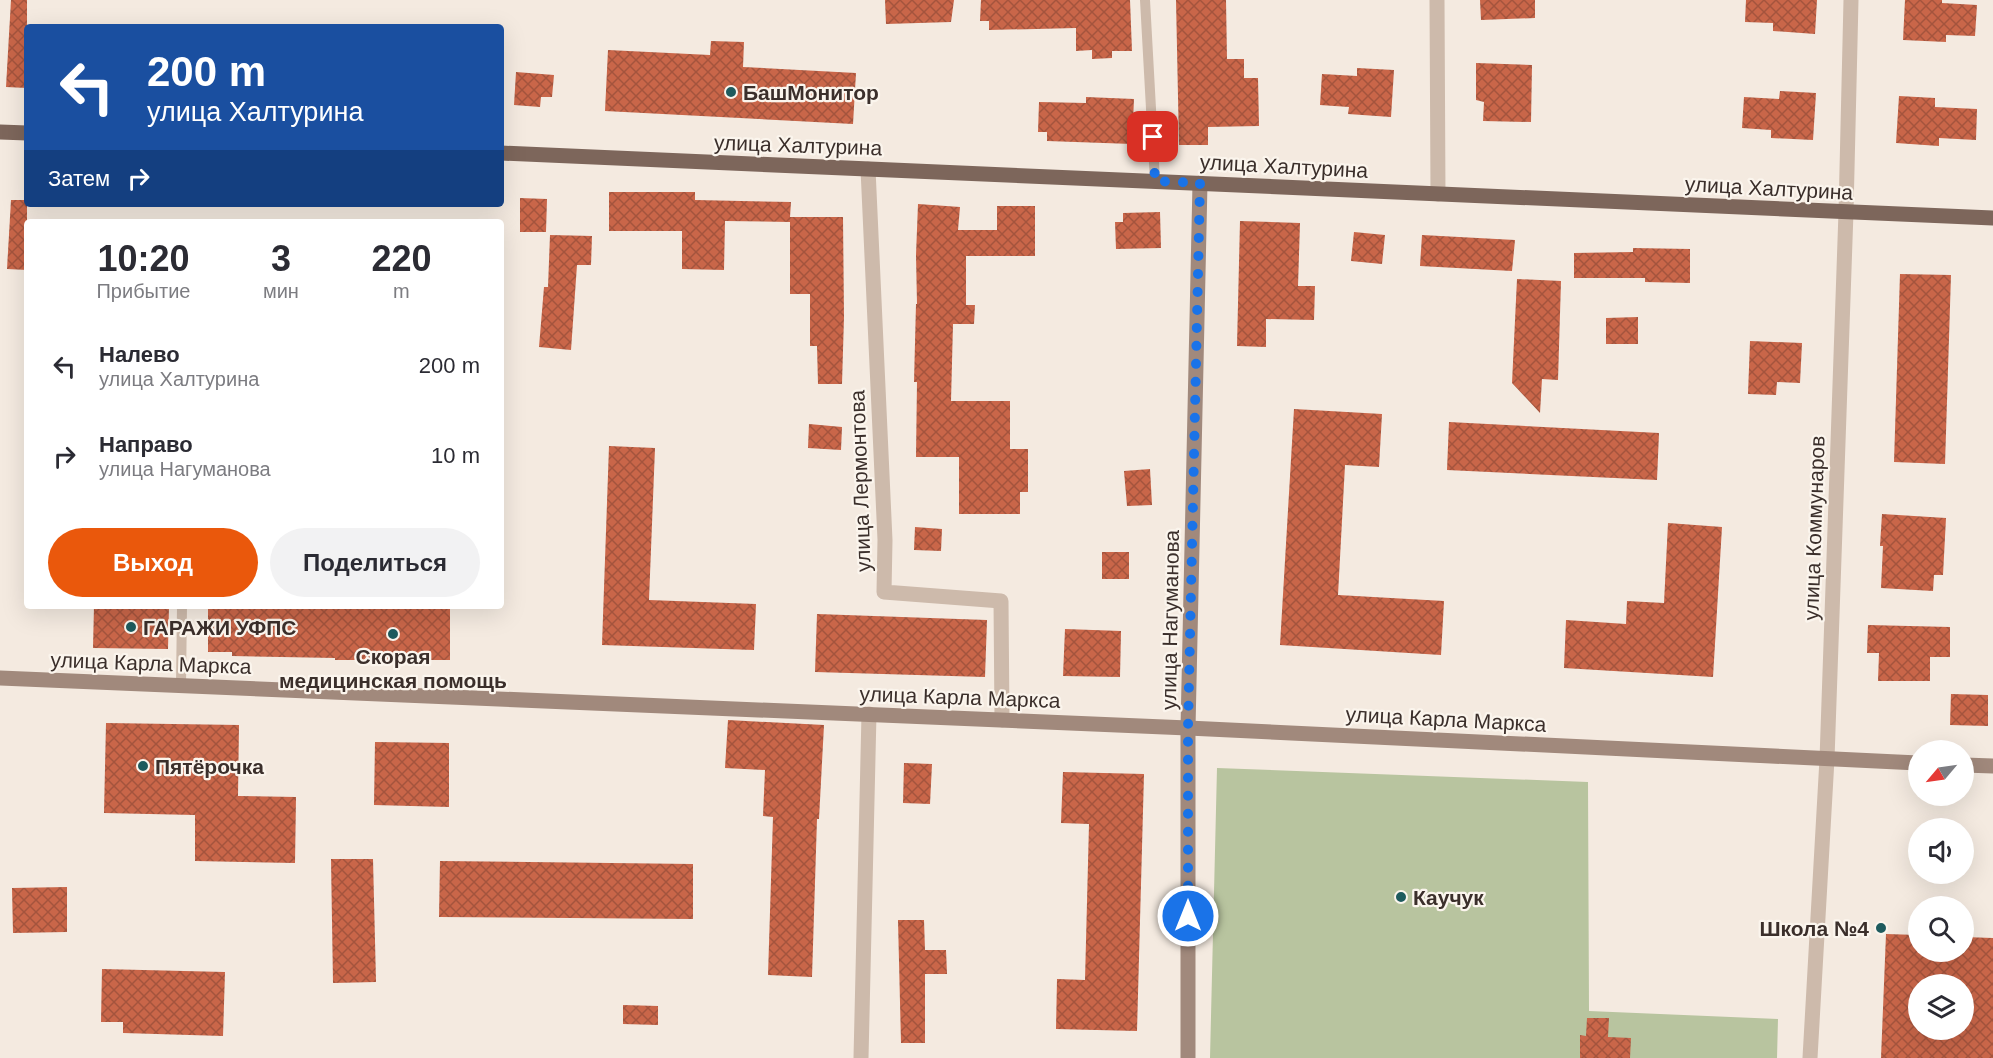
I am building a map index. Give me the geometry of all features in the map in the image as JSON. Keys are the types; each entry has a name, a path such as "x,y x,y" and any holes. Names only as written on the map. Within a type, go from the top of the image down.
{"main road":[{"path":"0,132 24,133"},
{"name":"улица Халтурина","path":"504,153 1993,218"}],"street":[{"path":"1437,0 1438,194"},
{"name":"улица Коммунаров","path":"1810,1058 1827,759 1851,0"},
{"name":"улица Лермонтова","path":"868,169 885,540 884,592 1001,601 1002,720"},
{"name":"улица Нагуманова","path":"1188,1058 1188,728 1200,183"},
{"name":"улица Карла Маркса","path":"0,678 1188,728 1908,763"},
{"path":"861,1058 868,714"},
{"path":"1974,765 1993,766"}],"lane":[{"path":"1145,0 1155,181"},
{"path":"180,686 182,609"}],"green space":[{"name":"Каучук","path":"1217,768 1588,782 1589,1011 1778,1019 1777,1058 1210,1058"}],"building":[{"path":"11,0 27,0 27,24 24,24 24,88 6,87"},
{"path":"885,0 954,0 951,22 886,24"},
{"path":"981,0 1130,0 1132,51 1112,51 1112,58 1092,59 1092,50 1076,51 1076,28 989,30 989,21 980,21"},
{"path":"1176,0 1226,0 1227,59 1244,59 1244,78 1258,78 1259,126 1208,127 1208,145 1179,145"},
{"path":"1480,0 1535,0 1535,18 1481,20"},
{"path":"1746,0 1817,0 1815,34 1773,31 1773,23 1745,22"},
{"path":"1905,0 1942,0 1942,3 1977,5 1975,36 1946,35 1946,42 1903,40"},
{"name":"БашМонитор","path":"711,41 744,42 743,67 856,73 853,124 605,111 608,50 710,55"},
{"path":"1476,63 1532,65 1531,122 1483,121 1484,102 1476,100"},
{"path":"1357,68 1394,70 1391,117 1348,114 1349,107 1320,105 1322,74 1357,76"},
{"path":"516,72 554,75 552,97 541,97 540,107 514,105"},
{"path":"1780,91 1816,93 1813,140 1771,138 1771,130 1742,128 1744,97 1779,99"},
{"path":"1899,96 1935,98 1935,107 1977,109 1976,140 1939,138 1939,146 1896,143"},
{"path":"1086,97 1134,99 1132,144 1047,141 1047,132 1038,132 1039,102 1086,103"},
{"path":"609,192 695,192 695,200 791,202 790,217 843,217 842,384 818,384 817,346 810,346 810,294 790,294 790,222 725,221 724,270 682,269 682,231 609,231"},
{"path":"520,198 547,199 546,232 520,232"},
{"path":"11,200 24,200 24,207 27,207 27,219 24,219 24,270 7,269"},
{"path":"918,204 960,207 958,230 997,230 997,206 1035,206 1035,256 966,256 966,305 975,305 974,324 953,324 951,401 1010,401 1010,449 1028,449 1028,492 1020,492 1020,514 959,514 959,457 916,457 917,382 914,382"},
{"path":"1160,212 1161,248 1116,249 1115,222 1123,222 1123,213"},
{"path":"1240,221 1300,223 1298,286 1315,286 1314,320 1266,319 1266,347 1237,346"},
{"path":"1354,232 1385,235 1382,264 1351,261"},
{"path":"550,235 592,236 591,265 577,265 571,350 539,347 544,287 548,287"},
{"path":"1422,235 1515,240 1512,271 1420,266"},
{"path":"1633,248 1690,249 1690,283 1645,282 1645,278 1574,278 1574,253 1633,252"},
{"path":"1900,274 1951,275 1945,464 1894,462"},
{"path":"1517,279 1561,281 1558,380 1542,379 1540,413 1512,383"},
{"path":"1638,317 1638,344 1606,344 1606,318"},
{"path":"1750,341 1802,343 1800,383 1777,382 1776,395 1748,394"},
{"path":"1294,409 1382,414 1379,467 1345,465 1338,595 1444,601 1441,655 1280,645"},
{"path":"1449,422 1659,433 1657,480 1447,470"},
{"path":"809,424 842,427 841,450 808,448"},
{"path":"609,446 655,448 649,600 756,604 754,650 602,645"},
{"path":"1150,469 1152,505 1127,506 1124,471"},
{"path":"1882,514 1946,518 1943,575 1934,575 1933,591 1881,588"},
{"path":"1668,523 1722,527 1713,677 1564,668 1566,620 1626,624 1627,601 1664,603"},
{"path":"915,527 942,529 941,551 914,550"},
{"path":"1102,552 1129,552 1129,579 1102,579"},
{"name":"ГАРАЖИ УФПС","path":"94,609 169,609 168,649 93,648"},
{"path":"208,609 450,609 450,660 335,660 335,658 232,656 232,652 208,652"},
{"path":"817,614 987,620 985,677 815,672"},
{"path":"1868,625 1950,627 1950,657 1930,657 1930,681 1878,681 1879,653 1867,653"},
{"path":"1065,629 1121,631 1120,677 1063,676"},
{"path":"1951,694 1988,695 1988,726 1950,725"},
{"path":"728,720 824,725 819,819 817,819 812,977 768,975 773,817 763,816 765,770 725,768"},
{"path":"106,723 239,725 238,796 296,797 295,863 195,861 195,815 104,813"},
{"path":"375,742 449,743 449,807 374,805"},
{"path":"904,763 932,764 930,804 903,803"},
{"path":"1063,772 1144,774 1137,1031 1056,1029 1057,979 1085,980 1089,824 1061,823"},
{"path":"331,859 373,859 376,982 333,983"},
{"path":"440,861 693,864 693,919 439,917"},
{"path":"67,887 67,932 13,933 12,888"},
{"path":"898,920 924,920 925,950 946,950 947,974 925,974 925,1043 901,1043"},
{"path":"1886,934 1908,935 1908,962 1974,962 1974,937 1993,938 1993,1058 1881,1058"},
{"path":"102,969 225,972 223,1036 123,1033 123,1022 101,1022"},
{"path":"623,1005 658,1006 658,1025 623,1024"},
{"path":"1587,1018 1609,1018 1608,1037 1631,1038 1630,1058 1580,1058 1580,1035 1586,1036"}],"place":[{"name":"БашМонитор","path":"731,92"},
{"name":"ГАРАЖИ УФПС","path":"131,627"},
{"name":"Скорая медицинская помощь","path":"393,634"},
{"name":"Пятёрочка","path":"143,766"},
{"name":"Каучук","path":"1401,897"},
{"name":"Школа №4","path":"1881,928"}],"route":[{"path":"1153,137 1155,181 1200,183 1188,728 1188,916"}]}
